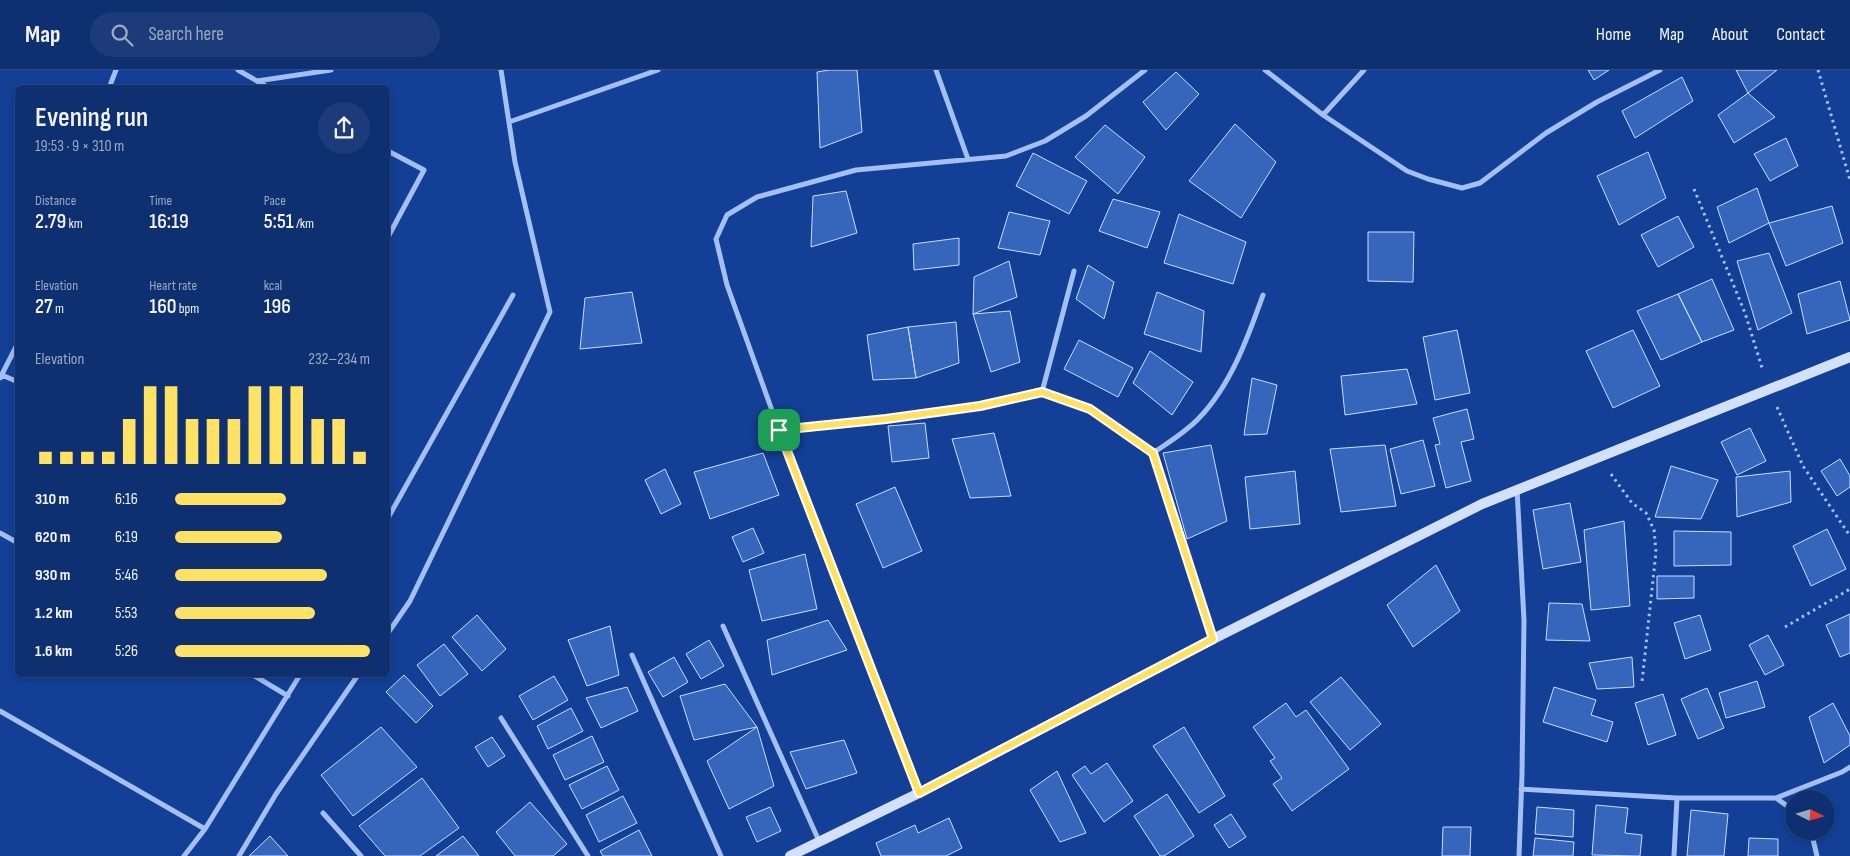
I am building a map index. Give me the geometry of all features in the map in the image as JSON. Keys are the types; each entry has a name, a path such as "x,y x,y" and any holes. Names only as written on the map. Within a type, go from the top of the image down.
{"street":[{"path":"110,85 116,70"},
{"path":"238,70 264,85"},
{"path":"257,81 331,70"},
{"path":"390,630 410,601 550,312 515,162 501,70"},
{"path":"509,122 658,70"},
{"path":"936,70 968,159"},
{"path":"919,793 779,430 726,285 716,239 727,215 757,197 856,170 1006,156 1045,141 1086,116 1145,70"},
{"path":"1265,70 1323,115 1407,171 1428,180 1462,188 1480,183 1546,133 1597,102 1660,70"},
{"path":"1323,115 1364,70"},
{"path":"390,152 424,170 390,233"},
{"path":"1042,392 1074,271"},
{"path":"390,514 513,295"},
{"path":"1153,453 1199,418 1219,392 1239,356 1263,295"},
{"path":"15,349 1,376 15,381"},
{"path":"790,856 919,793 1213,639 1482,504 1850,357"},
{"path":"779,430 886,419 980,406 1042,392 1090,409 1153,453 1213,639"},
{"path":"1517,489 1524,620 1522,789 1519,856"},
{"path":"0,533 15,541"},
{"path":"724,626 820,842"},
{"path":"632,655 721,856"},
{"path":"256,677 288,696"},
{"path":"184,856 205,829 299,677"},
{"path":"239,856 276,794 357,677"},
{"path":"0,711 205,829"},
{"path":"501,718 588,856"},
{"path":"1522,789 1677,798 1776,798 1842,772 1850,767"},
{"path":"1674,856 1677,798"},
{"path":"1776,798 1785,804"},
{"path":"323,813 361,856"},
{"path":"1814,840 1817,856"}],"path":[{"path":"1818,70 1850,180"},
{"path":"1694,189 1745,312 1769,389 1803,466 1850,536"},
{"path":"1599,458 1632,503 1646,513 1654,530 1656,552 1642,682"},
{"path":"1785,627 1850,589"}],"building":[{"path":"857,70 862,132 820,148 817,72"},
{"path":"1588,70 1609,70 1594,80"},
{"path":"1736,70 1777,70 1748,93"},
{"path":"1176,72 1199,94 1166,130 1143,102"},
{"path":"1682,77 1693,101 1635,138 1622,111"},
{"path":"1748,93 1775,117 1734,143 1718,115"},
{"path":"1235,124 1276,162 1241,218 1189,181"},
{"path":"1105,125 1145,157 1118,194 1075,157"},
{"path":"1786,138 1798,166 1770,181 1754,154"},
{"path":"1648,152 1666,198 1619,225 1597,176"},
{"path":"1033,153 1087,181 1069,214 1016,186"},
{"path":"1757,188 1769,223 1729,243 1717,207"},
{"path":"846,191 857,233 811,247 813,196"},
{"path":"1113,199 1160,212 1147,248 1099,231"},
{"path":"1832,206 1843,243 1786,266 1769,223"},
{"path":"1009,212 1050,221 1040,255 998,248"},
{"path":"1179,214 1246,242 1233,284 1164,263"},
{"path":"1678,216 1694,247 1658,267 1641,235"},
{"path":"1368,232 1414,232 1413,282 1368,281"},
{"path":"959,238 959,265 914,270 913,244"},
{"path":"1769,253 1792,313 1758,330 1737,261"},
{"path":"1009,261 1017,297 973,314 974,277"},
{"path":"1088,265 1114,282 1104,319 1076,299"},
{"path":"1712,279 1734,330 1702,342 1678,294"},
{"path":"1840,281 1850,320 1807,334 1798,294"},
{"path":"632,292 642,343 580,349 585,298"},
{"path":"1157,292 1204,311 1201,352 1144,334"},
{"path":"1678,294 1702,342 1661,360 1637,311"},
{"path":"1010,311 1020,362 991,372 973,314"},
{"path":"956,322 959,363 916,378 908,327"},
{"path":"908,327 916,378 873,380 867,335"},
{"path":"1457,330 1470,393 1435,400 1423,337"},
{"path":"1633,330 1660,386 1613,408 1586,351"},
{"path":"1079,340 1133,368 1118,397 1064,369"},
{"path":"1150,351 1193,382 1172,415 1133,383"},
{"path":"1407,369 1417,404 1345,415 1341,376"},
{"path":"1252,378 1277,385 1267,434 1244,435"},
{"path":"1467,409 1474,439 1461,442 1471,481 1446,488 1435,445 1440,444 1433,418"},
{"path":"925,423 929,458 892,462 888,426"},
{"path":"1750,428 1766,461 1737,475 1721,442"},
{"path":"994,433 1011,496 970,498 952,439"},
{"path":"1423,440 1435,486 1401,494 1390,449"},
{"path":"1211,445 1227,521 1187,539 1163,453"},
{"path":"1385,445 1396,506 1341,512 1330,449"},
{"path":"763,453 779,495 710,519 694,472"},
{"path":"1840,459 1850,476 1850,487 1837,496 1821,471"},
{"path":"1671,466 1718,480 1701,519 1655,517"},
{"path":"665,469 681,504 661,514 645,480"},
{"path":"1295,471 1300,524 1250,529 1245,477"},
{"path":"1790,471 1791,502 1737,517 1736,477"},
{"path":"895,487 922,551 883,568 856,504"},
{"path":"1570,503 1581,562 1543,569 1533,510"},
{"path":"1624,521 1630,606 1591,610 1584,530"},
{"path":"753,528 764,553 743,562 732,537"},
{"path":"1827,529 1846,569 1811,586 1793,546"},
{"path":"1674,531 1731,532 1731,565 1674,566"},
{"path":"805,554 817,609 762,621 749,570"},
{"path":"1436,565 1460,611 1413,647 1387,605"},
{"path":"1657,576 1694,576 1694,598 1657,599"},
{"path":"1549,603 1582,604 1590,641 1546,640"},
{"path":"1850,614 1850,653 1840,657 1826,625"},
{"path":"477,615 506,649 482,671 452,637"},
{"path":"1700,615 1711,650 1685,659 1674,623"},
{"path":"828,620 847,650 772,675 767,640"},
{"path":"610,626 619,675 587,686 568,640"},
{"path":"1768,635 1784,665 1765,675 1749,645"},
{"path":"709,640 724,666 701,679 686,654"},
{"path":"444,644 468,674 440,696 417,665"},
{"path":"674,657 688,682 663,697 648,672"},
{"path":"1632,657 1634,687 1597,689 1589,663"},
{"path":"404,675 433,706 416,723 386,692"},
{"path":"554,676 568,700 533,720 519,696"},
{"path":"1341,677 1381,724 1350,750 1310,702"},
{"path":"1757,681 1765,707 1726,718 1719,693"},
{"path":"725,684 757,727 694,740 680,696"},
{"path":"627,687 638,711 601,728 586,698"},
{"path":"1554,687 1596,700 1591,715 1613,722 1607,742 1543,722"},
{"path":"1707,688 1724,728 1698,739 1681,699"},
{"path":"1663,694 1676,735 1648,745 1635,703"},
{"path":"1286,703 1296,717 1306,710 1349,769 1292,811 1273,784 1282,778 1270,761 1275,758 1253,727"},
{"path":"1833,703 1850,736 1850,745 1824,763 1809,717"},
{"path":"571,708 583,731 548,749 537,726"},
{"path":"381,727 417,767 353,816 321,775"},
{"path":"757,727 774,786 729,809 707,761"},
{"path":"1184,727 1225,796 1199,813 1153,746"},
{"path":"592,736 604,762 565,780 553,755"},
{"path":"492,737 505,756 488,767 475,747"},
{"path":"844,740 857,773 806,789 790,752"},
{"path":"1107,763 1133,801 1104,822 1072,775 1085,766 1091,774"},
{"path":"607,766 619,790 582,809 569,785"},
{"path":"1057,771 1086,833 1060,842 1030,790"},
{"path":"422,778 459,828 420,856 385,856 359,826"},
{"path":"1167,794 1194,836 1164,856 1160,856 1134,816"},
{"path":"623,796 637,823 599,842 586,815"},
{"path":"530,802 567,844 553,856 515,856 496,832"},
{"path":"1596,805 1628,808 1625,833 1642,835 1640,856 1592,855"},
{"path":"770,807 781,831 757,842 746,817"},
{"path":"1537,807 1574,810 1573,837 1535,834"},
{"path":"1691,810 1728,814 1724,856 1687,856"},
{"path":"1231,814 1246,837 1229,848 1214,825"},
{"path":"949,818 962,848 946,856 881,856 876,843 915,825 918,833"},
{"path":"1443,827 1471,827 1470,856 1442,856"},
{"path":"639,830 652,856 603,856 600,851"},
{"path":"270,836 288,856 249,856"},
{"path":"463,836 479,856 436,856"},
{"path":"1535,838 1574,842 1573,856 1533,856"},
{"path":"1749,838 1778,839 1778,856 1748,856"}],"route":[{"path":"1042,392 1090,409 1153,453 1213,639 919,793 779,430 886,419 980,406 1042,392"}]}
